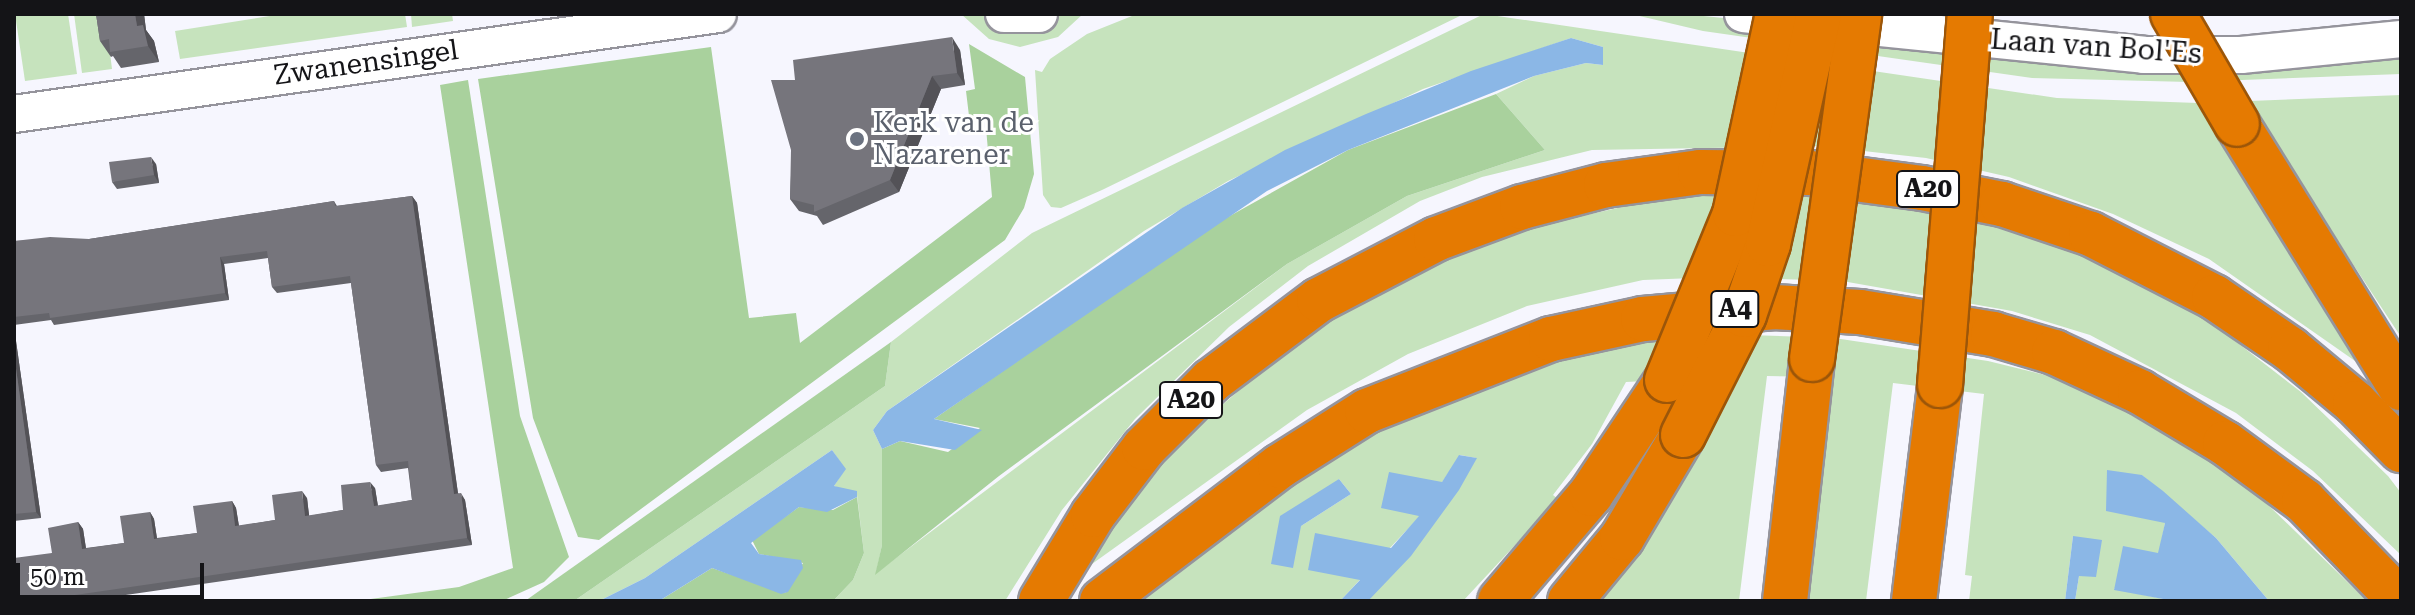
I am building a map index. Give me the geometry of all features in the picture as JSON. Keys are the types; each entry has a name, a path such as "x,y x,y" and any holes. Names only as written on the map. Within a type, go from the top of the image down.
{"highway":[{"name":"A4","path":"1500,601 1591,494 1667,380 1735,214 1778,14"},
{"name":"A4","path":"1570,601 1622,538 1683,435 1744,315 1768,244 1819,14"},
{"path":"1785,601 1812,359 1859,14"},
{"path":"1914,601 1940,385 1970,14"},
{"path":"2173,14 2237,124 2401,388"},
{"name":"A20","path":"1042,599 1093,515 1144,448 1211,381 1319,300 1414,249 1522,207 1606,185 1700,172 1810,173 1922,188 2002,204 2091,234 2214,297 2277,340 2355,403 2401,450"},
{"name":"A4","path":"1102,601 1280,466 1367,411 1509,353 1596,328 1708,311 1787,307 1918,319 1993,334 2054,352 2140,392 2225,443 2304,501 2401,601"}],"street":[{"name":"Zwanensingel","path":"14,114 718,14"},
{"path":"1004,14 1039,14"},
{"name":"Laan van Bol'Es","path":"1743,14 2144,55 2241,55 2401,39"},
{"name":"Laan van Bol'Es","path":"1917,14 2156,40 2242,38 2401,18"}],"green space":[{"path":"15,14 68,14 77,74 25,81"},
{"path":"74,14 105,14 112,69 82,73"},
{"path":"282,14 405,14 407,27 180,59 175,31"},
{"path":"411,14 452,14 453,21 412,27"},
{"path":"961,14 985,14 996,21 1048,21 1058,14 1083,14 1058,37 1020,47 989,39"},
{"path":"1137,14 1464,14 1102,190 1061,208 1051,207 1043,195 1035,70 1042,72 1050,59 1087,34"},
{"path":"1484,14 2057,98 2198,103 2401,95 2401,337 2258,120 2368,370 2209,259 2113,214 2009,177 1926,158 1819,146 1592,150 1482,177 1420,201 1308,266 1229,327 1135,419 1062,510 1005,601 833,601 853,580 864,553 857,495 834,486 845,469 832,450 645,578 599,601 574,601 885,386 891,342 1032,233","holes":["1571,38 1603,47 1603,65 1586,63 1534,76 1496,94 1545,150 1407,196 1287,264 876,573 882,545 882,449 873,430 887,411 1144,231 1228,181 1423,89"]},
{"path":"1631,14 1684,14 1881,34 2401,45 2401,74 2189,82 2032,78 1703,31"},
{"path":"969,44 1025,77 1034,174 1024,208 1005,240 599,540 578,537 533,418 478,79 711,47 749,318 796,313 800,343 992,197 985,116 969,116 966,91 975,89"},
{"path":"468,80 520,416 569,557 544,582 502,601 356,601 459,587 513,568 440,85"},
{"path":"1496,94 1545,150 1407,196 1287,264 999,476 875,575 882,545 882,449 900,441 948,452 980,428 934,419 1210,227 1348,150"},
{"path":"1762,192 1837,196 2014,230 2088,255 2199,313 2301,392 2388,476 2401,493 2401,555 2313,471 2236,413 2090,335 2012,311 1842,281 1719,277 1643,280 1527,306 1408,354 1307,410 1078,574 1177,444 1309,330 1442,258 1520,230 1671,196"},
{"path":"1649,336 1834,338 1988,361 2049,376 2104,399 2208,460 2264,501 2367,601 2269,601 2216,538 2142,475 2165,523 2159,553 2114,589 2174,601 2075,601 2079,576 2073,536 2065,601 1969,601 1972,576 1965,575 1984,394 1893,383 1866,601 1801,601 1828,377 1767,376 1739,601 1579,601 1691,452 1667,380 1626,382 1592,444 1553,495 1558,499 1463,601 1368,601 1476,458 1460,455 1420,516 1340,601 1114,601 1409,410 1535,359","holes":["1339,479 1351,494 1301,526"]},
{"path":"891,342 885,386 574,601 525,601"},
{"path":"857,497 864,553 853,580 833,601 659,601 712,568 785,593 803,563 759,554 752,540 799,507 833,510"}],"water":[{"path":"1571,38 1603,47 1603,65 1586,63 1534,76 1348,150 1267,191 934,419 982,430 955,450 900,441 882,449 873,430 887,411 1182,208 1285,150 1366,114 1471,71"},
{"path":"832,450 846,469 834,486 857,491 857,497 827,512 799,507 751,543 759,554 801,560 803,568 788,592 781,594 712,568 659,601 599,601 645,578"},
{"path":"1459,455 1477,458 1459,490 1411,556 1368,601 1340,601 1360,580 1308,570 1315,533 1391,548 1419,516 1381,508 1389,472 1442,482"},
{"path":"2107,470 2142,475 2163,491 2216,538 2269,601 2174,601 2114,590 2123,546 2158,553 2165,523 2106,511"},
{"path":"1339,479 1351,494 1301,526 1293,568 1271,564 1280,516"},
{"path":"2073,536 2102,540 2096,577 2079,576 2075,601 2065,601"}],"building":[{"path":"96,14 135,14 137,26 143,25 148,46 110,52 109,39 100,41"},
{"name":"Kerk van de Nazarener","path":"952,37 957,73 932,76 890,180 814,212 814,205 790,199 791,150 771,80 795,80 793,60"},
{"path":"151,157 154,175 112,182 109,162"},
{"path":"412,196 454,494 461,493 467,538 34,601 14,601 14,558 52,553 48,528 78,522 82,549 124,543 120,516 150,512 154,539 197,533 193,506 232,501 235,526 275,520 272,495 302,491 305,516 343,510 341,485 370,482 374,506 412,500 408,461 376,465 350,276 272,287 267,251 220,257 225,293 50,318 49,313 14,317 14,241 50,237 89,239 334,201 335,206"},
{"path":"14,354 36,512 14,514"}],"place":[{"name":"Kerk van de Nazarener","path":"857,139"}]}
